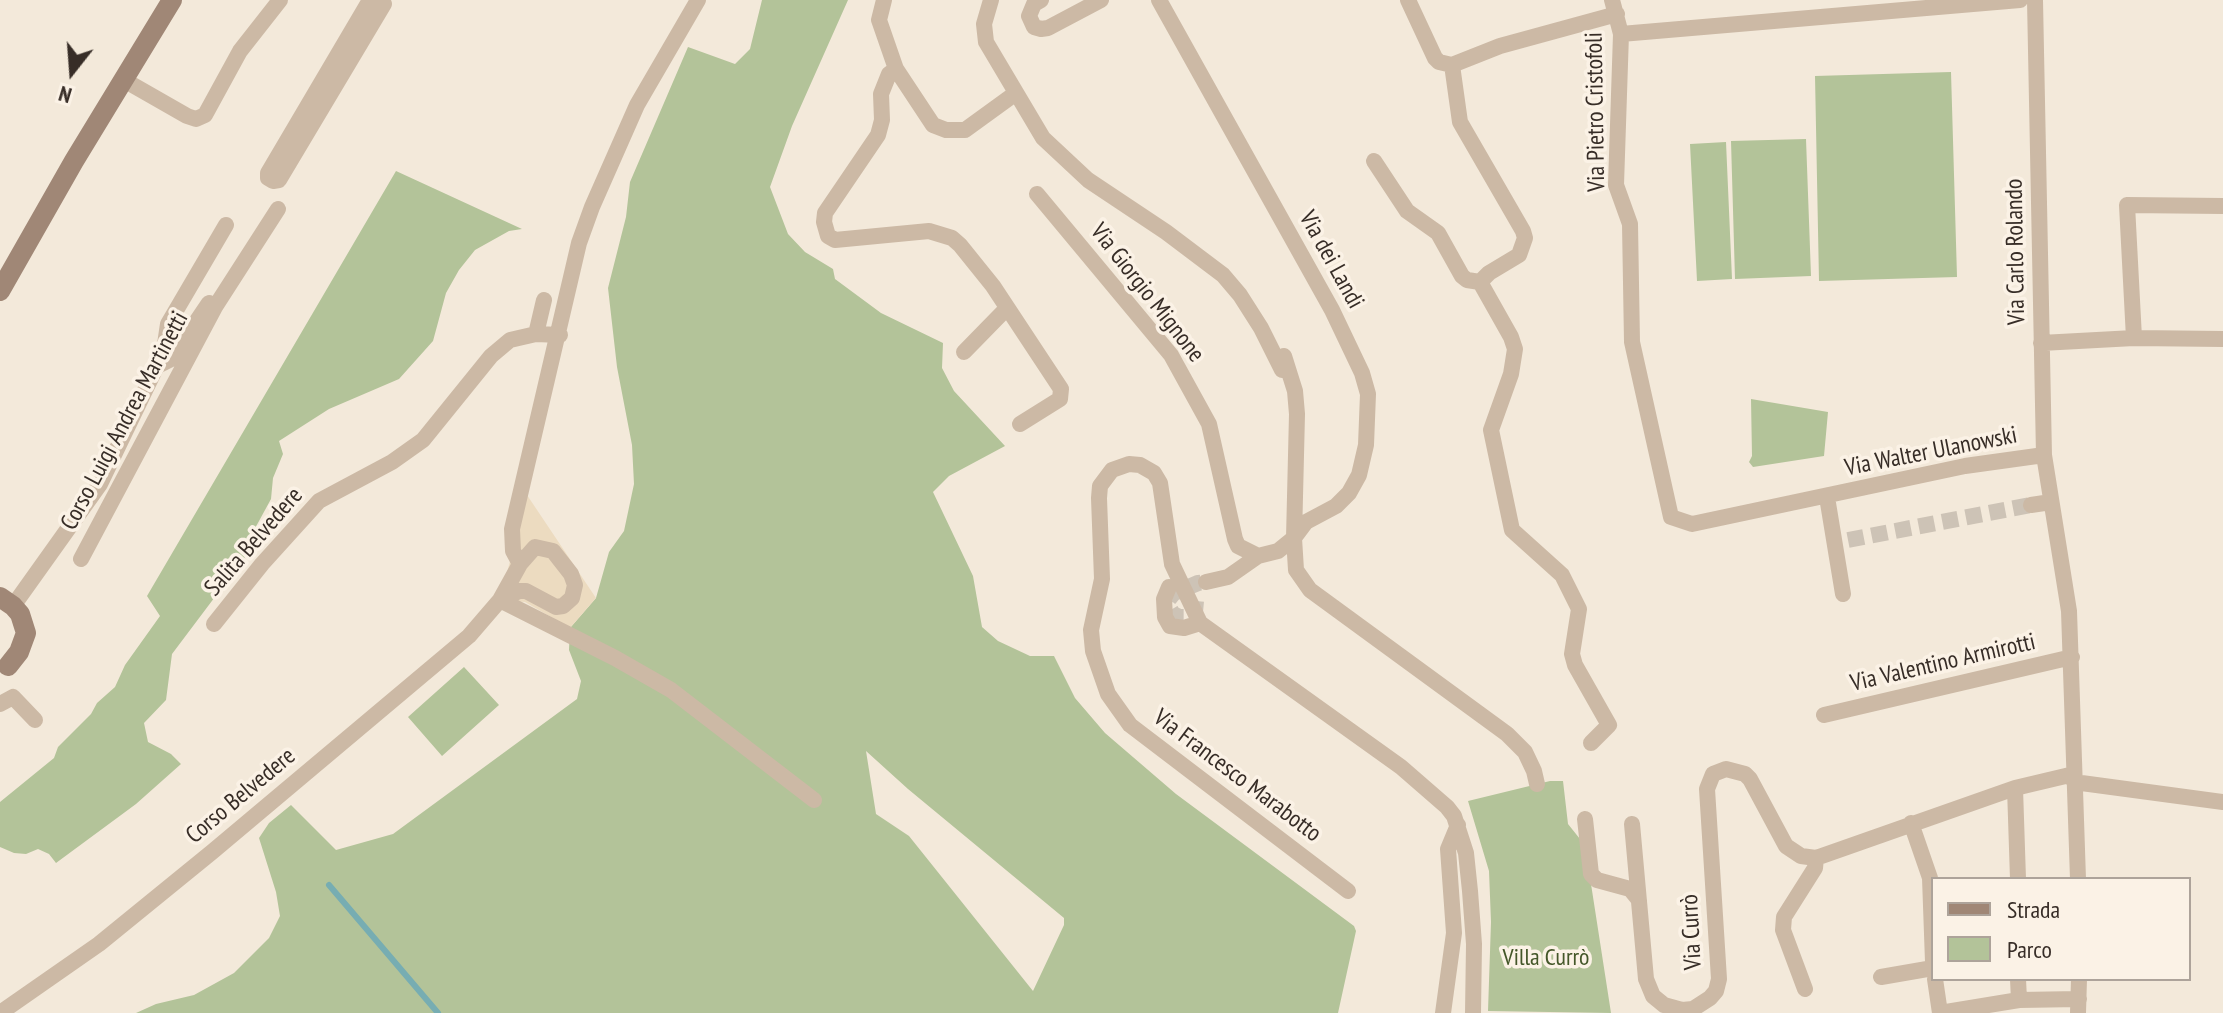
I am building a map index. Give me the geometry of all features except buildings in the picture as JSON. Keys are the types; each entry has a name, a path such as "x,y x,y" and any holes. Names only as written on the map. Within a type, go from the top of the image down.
{"street":[{"path":"0,291 74,161 172,0"},
{"path":"124,80 187,116 196,119 205,115 240,51 280,0"},
{"path":"500,600 526,591 556,607 563,606 572,598 575,585 571,574 553,551 535,547 516,558 512,529 560,335 579,243 637,105 698,0"},
{"path":"884,0 879,20 896,69 933,125 946,130 965,130 1016,93"},
{"path":"991,0 984,24 986,42 1043,138 1065,161 1195,252 1223,275 1240,295 1261,328 1282,371 1291,398 1296,447"},
{"path":"1041,0 1034,4 1029,16 1034,27 1041,29 1101,0"},
{"name":"Via dei Landi","path":"1159,0 1332,310 1362,373 1368,394 1366,445 1359,475 1349,493 1336,506 1306,522 1294,538 1278,551 1258,556 1228,577 1206,582"},
{"path":"1408,0 1435,58 1452,65 1614,7"},
{"path":"1621,34 2020,0"},
{"name":"Via Carlo Rolando","path":"2035,0 2044,455 2065,577 2072,657 2078,877"},
{"path":"377,2 279,180 268,178 268,173 377,2"},
{"name":"Via Pietro Cristofoli","path":"1614,7 1621,34 1616,185 1630,224 1632,342 1667,507"},
{"path":"1374,161 1407,211 1438,233 1467,280 1484,277 1515,259 1525,245 1523,231 1460,122 1452,65"},
{"path":"896,69 889,74 881,94 882,120 878,135 825,213 825,229 828,236 835,240 929,231 952,238 1007,308 1062,394 1060,399 1020,424"},
{"name":"Via Giorgio Mignone","path":"1037,194 1171,355 1209,424 1238,546 1258,556"},
{"path":"2134,338 2127,205 2223,206"},
{"name":"Corso Luigi Andrea Martinetti","path":"81,559 215,307 278,209"},
{"name":"Corso Luigi Andrea Martinetti","path":"4,668 19,652 26,633 20,614 7,602 100,484 158,366 168,324 226,225"},
{"path":"1484,277 1515,349 1511,374 1491,430 1512,530 1562,575 1579,609 1572,654 1575,665 1609,725 1591,743"},
{"path":"536,334 544,300"},
{"name":"Corso Luigi Andrea Martinetti","path":"158,366 171,359 209,303 215,307"},
{"path":"964,352 1007,308"},
{"name":"Salita Belvedere","path":"214,624 262,564 319,501 392,462 423,440 491,356 510,340 536,334 560,335"},
{"path":"2041,343 2134,338 2223,339"},
{"path":"1284,356 1295,391 1297,414 1296,570 1310,590 1507,734 1525,752 1537,784"},
{"name":"Via Walter Ulanowski","path":"1667,507 1671,517 1692,524 1965,466 2044,455"},
{"name":"Via Francesco Marabotto","path":"1348,891 1130,725 1108,694 1093,651 1091,630 1102,579 1100,486 1112,470 1129,464 1148,468 1160,483 1172,564 1200,623 1401,767 1447,807 1458,825 1466,853 1474,944 1473,1013"},
{"name":"Via Walter Ulanowski","path":"1827,497 1842,542 1843,594"},
{"path":"2031,505 2051,502"},
{"name":"Corso Belvedere","path":"0,1013 99,944 469,636 500,600 516,558"},
{"name":"Via Francesco Marabotto","path":"1169,587 1164,599 1167,622 1176,629 1200,623"},
{"path":"500,600 615,658 679,695 814,800"},
{"name":"Via Valentino Armirotti","path":"1824,715 2072,657"},
{"path":"0,704 13,697 35,720"},
{"name":"Via Currò","path":"1632,824 1646,979 1650,991 1664,1005 1682,1010 1693,1009 1710,998 1716,991 1719,979 1707,789 1713,774 1726,769 1745,774 1786,846 1801,856 1816,858"},
{"path":"1805,989 1783,930 1784,917 1815,868 1816,858 2015,788 2074,778 2223,802"},
{"path":"2015,788 2018,877"},
{"path":"1585,819 1591,874 1597,880 1630,889 1639,900"},
{"path":"1911,823 1930,878 1931,907"},
{"path":"1443,1013 1454,933 1448,849 1458,825"},
{"path":"1881,977 1931,965"},
{"path":"1935,981 1940,1013 2000,1009 2019,1000 2079,1006 2079,981"},
{"path":"2018,981 2019,1000"}],"green space":[{"path":"762,0 848,0 792,126 770,187 788,234 805,252 833,269 835,279 881,313 943,343 942,368 954,391 1005,446 949,476 933,492 973,576 982,627 998,641 1030,656 1054,656 1075,698 1105,733 1176,794 1354,926 1356,931 1338,1013 136,1013 156,1004 194,995 234,973 269,938 280,916 259,838 269,823 291,805 336,850 393,834 577,699 581,681 569,650 570,628 596,598 609,552 624,531 634,484 632,445 617,367 608,288 626,217 630,182 688,47 735,64 750,49","holes":["866,751 1064,918 1064,925 1033,991 909,836 876,814"]},
{"path":"1951,72 1957,277 1819,281 1815,76"},
{"path":"1806,139 1811,276 1735,279 1731,141"},
{"path":"1726,142 1732,279 1697,281 1690,144"},
{"path":"396,171 522,229 509,231 475,250 446,293 433,341 399,379 329,409 279,441 283,454 273,478 271,499 253,532 245,557 172,654 166,700 144,723 148,742 171,754 181,764 136,804 56,863 49,854 38,849 26,854 0,847 0,802 54,758 58,747 115,687 125,665 160,616 147,596"},
{"path":"1751,399 1828,412 1824,456 1753,467 1749,462 1752,456"},
{"path":"464,667 499,705 442,756 408,717"},
{"name":"Villa Currò","path":"1550,781 1563,781 1568,824 1580,839 1591,884 1611,1013 1488,1011 1489,871 1468,801"}],"shaded area":[{"path":"527,495 596,598 570,628 525,602 500,600"}],"waterway":[{"path":"329,885 438,1013"}],"tunnel":[{"path":"1848,540 2031,505"},
{"path":"1196,601 1195,612 1188,617 1173,614 1169,607 1169,599 1174,593 1206,582"}]}
